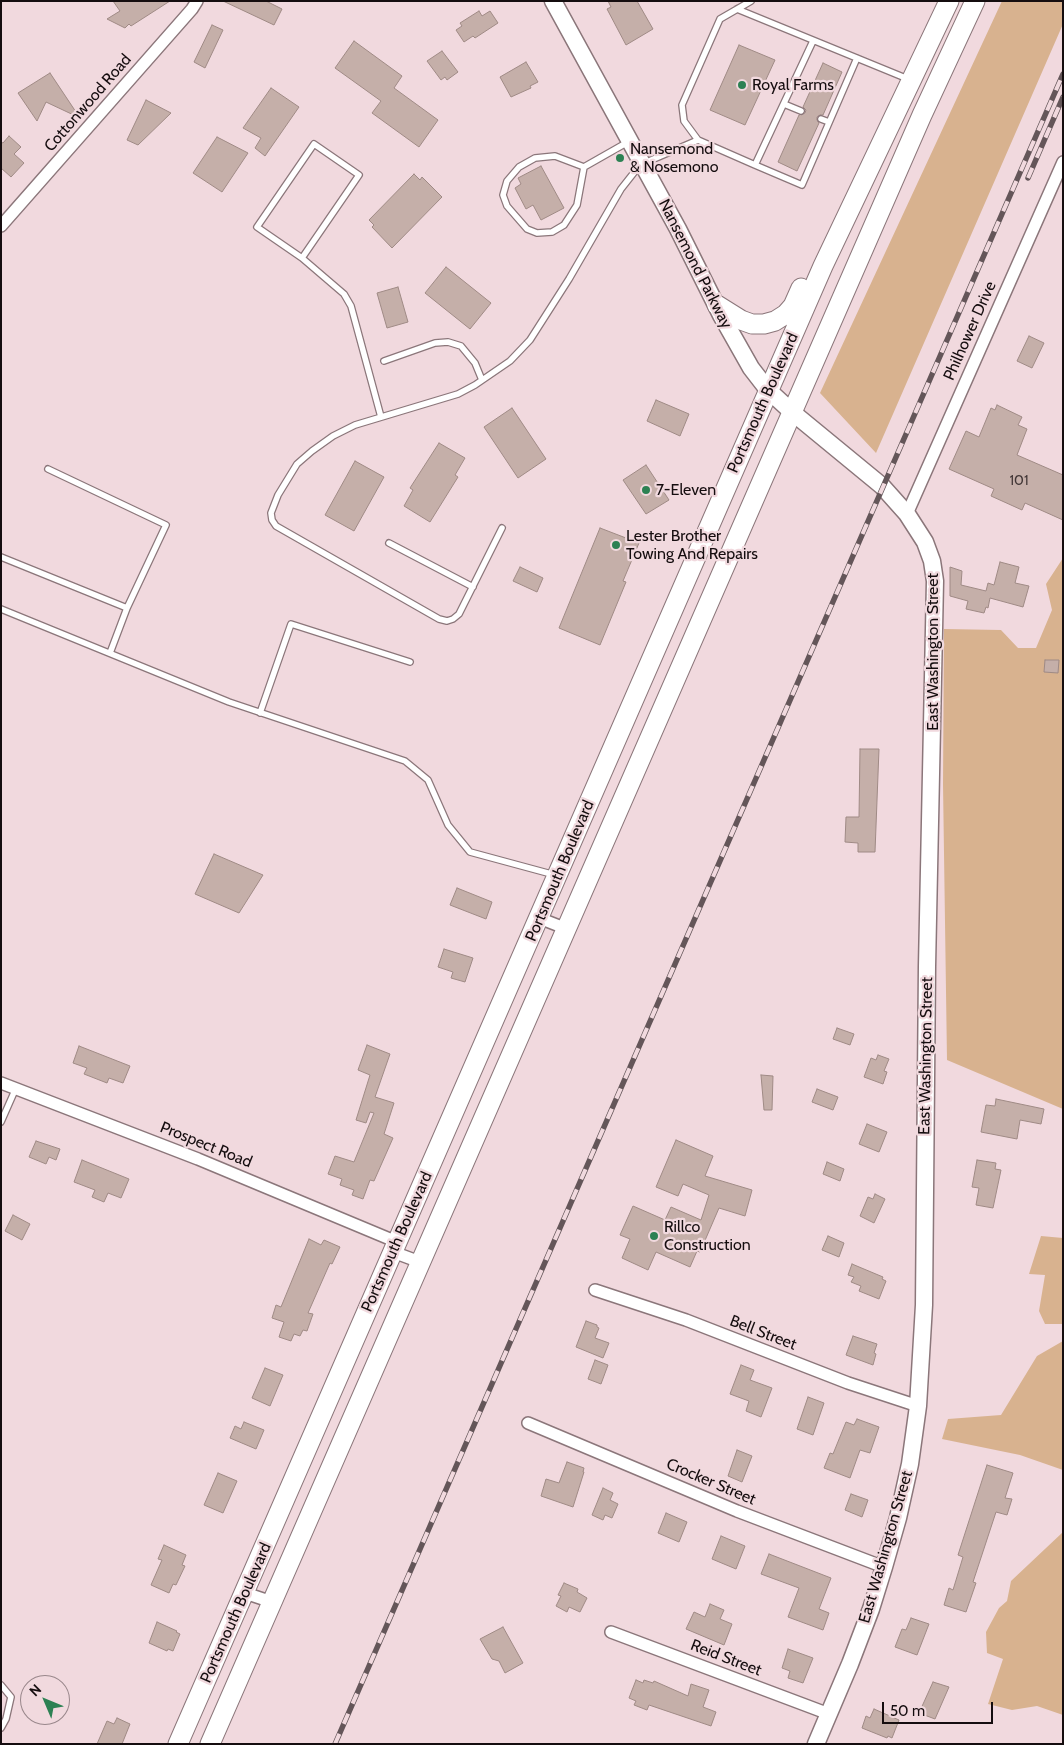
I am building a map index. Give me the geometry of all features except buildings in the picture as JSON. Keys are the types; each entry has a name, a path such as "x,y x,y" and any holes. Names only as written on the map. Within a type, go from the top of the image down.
{"main road":[{"name":"Nansemond Parkway","path":"553,1 630,141 750,368 768,390 792,412"},
{"name":"Portsmouth Boulevard","path":"178,1744 768,390 823,266 949,1"},
{"name":"Portsmouth Boulevard","path":"210,1744 922,114 975,1"},
{"path":"717,306 752,324 764,324 775,321 786,314 793,306 814,259 852,204"},
{"name":"East Washington Street","path":"792,412 882,486 907,514 925,542 932,561 935,581 927,994 924,1305 918,1406 910,1464 898,1518 884,1567 867,1618 816,1744"}],"street":[{"name":"Cottonwood Road","path":"1,226 6,212 192,9 197,1"},
{"name":"Philhower Drive","path":"907,514 1063,162"},
{"path":"539,918 567,928"},
{"name":"Prospect Road","path":"1,1082 198,1159 395,1247 420,1262"},
{"name":"Bell Street","path":"595,1290 686,1320 848,1383 918,1406"},
{"name":"Crocker Street","path":"528,1423 737,1511 884,1567"},
{"path":"245,1593 272,1602"},
{"name":"Reid Street","path":"611,1632 829,1714"}],"lane":[{"path":"751,1 720,19 682,105 684,122 698,140 802,185 857,58"},
{"path":"736,9 912,80"},
{"path":"755,165 813,40"},
{"path":"784,104 801,111"},
{"path":"821,119 829,122"},
{"path":"502,528 459,614 453,620 447,620 439,618 276,526 272,520 271,513 291,473 302,460 333,436 355,425 458,394 510,361 530,340 569,279 621,189 642,164 698,140"},
{"path":"584,167 630,141"},
{"path":"302,258 359,175 314,144 257,227 302,258 344,294 351,306 381,417"},
{"path":"555,156 584,167 577,205 564,225 552,232 537,233 527,229 506,206 503,195 507,181 519,167 535,158 555,156"},
{"path":"384,361 435,344 448,342 461,346 475,363 482,380"},
{"path":"48,469 166,525 127,608 110,653"},
{"path":"389,543 473,587"},
{"path":"1,557 127,608"},
{"path":"1,609 229,702 405,761 428,780 448,825 470,852 557,875"},
{"path":"260,713 292,624 410,662"},
{"path":"1,1122 16,1088"},
{"path":"1,1685 11,1697 6,1719 1,1728"}],"shaded area":[{"path":"1002,1 1063,1 1063,24 876,453 820,393"},
{"path":"1063,558 1063,1109 947,1060 943,784 944,629 1001,630 1018,648 1036,648 1052,610 1046,584"},
{"path":"1041,1236 1063,1238 1063,1324 1045,1324 1039,1311 1045,1275 1029,1274"},
{"path":"1063,1341 1063,1470 1020,1455 942,1439 948,1419 1001,1415 1037,1356"},
{"path":"1063,1532 1063,1715 1037,1706 1012,1710 988,1704 1003,1659 987,1653 986,1632 999,1608 1007,1601 1011,1581"}],"railway":[{"path":"335,1744 1063,74"},
{"path":"1028,178 1063,97"}],"place":[{"name":"Royal Farms","path":"742,85"},
{"name":"Nansemond & Nosemono","path":"620,158"},
{"name":"7-Eleven","path":"646,490"},
{"name":"Lester Brother Towing And Repairs","path":"616,545"},
{"name":"Rillco Construction","path":"654,1236"}]}
